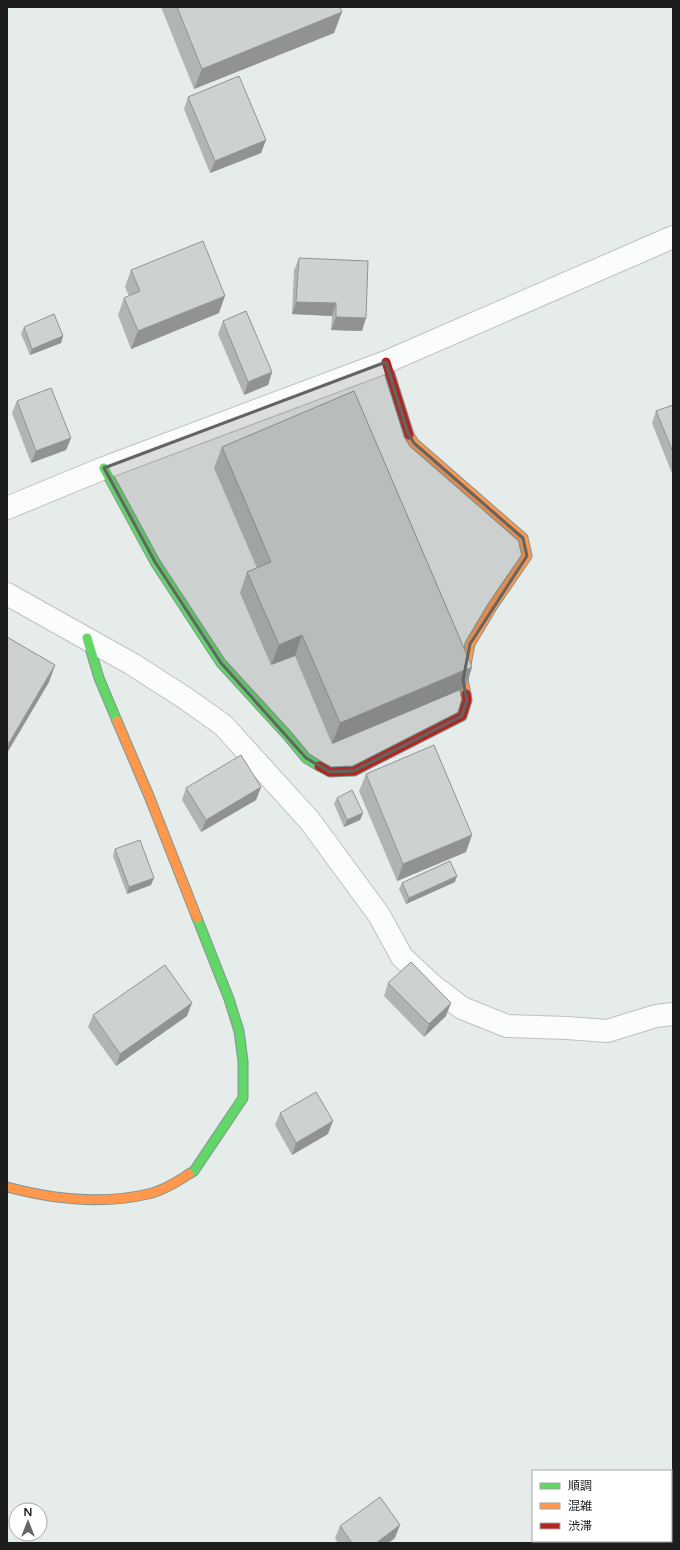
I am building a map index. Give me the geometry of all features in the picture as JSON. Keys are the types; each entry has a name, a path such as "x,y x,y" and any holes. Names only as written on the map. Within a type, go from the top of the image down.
{"street":[{"path":"7,508 104,468 386,362 673,237"},
{"path":"104,468 155,562 221,663 288,735 306,758 330,772 354,771 462,716 467,700 463,680 470,644 492,607 527,556 523,538 414,443 408,433 386,362"},
{"path":"7,594 132,664 185,698 223,725 310,821 379,915 402,957 462,1008 506,1026 607,1031 656,1016 673,1014"},
{"path":"7,1187 33,1194 80,1199 112,1200 149,1194 176,1182 194,1171 242,1098 243,1060 239,1031 231,1006 149,796 99,678 87,638"}],"highlighted area":[{"path":"386,362 408,433 414,443 523,538 527,556 470,644 463,680 467,700 462,716 354,771 330,772 306,758 221,663 155,562 104,468"}],"building":[{"path":"177,7 340,7 342,12 202,69"},
{"path":"239,76 266,140 215,161 188,97"},
{"path":"203,241 225,296 138,331 124,298 140,291 131,270"},
{"path":"299,258 368,261 366,318 336,317 336,303 296,302"},
{"path":"246,311 272,372 248,382 223,321"},
{"path":"54,314 63,336 32,349 24,327"},
{"path":"51,388 71,438 36,451 17,401"},
{"path":"354,391 472,667 340,723 302,635 279,645 247,572 271,562 222,447"},
{"path":"673,405 673,452 656,411"},
{"path":"7,637 55,665 9,743 7,741"},
{"path":"434,745 472,835 403,864 366,774"},
{"path":"241,755 261,787 206,820 186,788"},
{"path":"352,790 363,813 347,820 337,798"},
{"path":"140,840 154,878 129,887 115,849"},
{"path":"450,861 457,876 409,898 402,883"},
{"path":"411,962 451,1003 429,1024 388,983"},
{"path":"165,965 192,1003 120,1054 93,1015"},
{"path":"316,1092 333,1121 296,1143 280,1113"},
{"path":"380,1497 400,1525 376,1543 352,1543 340,1526"}],"traffic: fast":[{"path":"104,468 155,562 221,663 306,758 319,766"},
{"path":"87,638 99,678 117,721"},
{"path":"189,1174 194,1171 243,1098 243,1061 239,1031 229,999 197,918"}],"traffic: slow":[{"path":"409,435 414,443 523,538 527,556 492,607 470,644 463,680 466,694"},
{"path":"117,721 149,796 197,918"},
{"path":"7,1187 41,1195 77,1199 112,1199 153,1193 169,1186 189,1174"}],"traffic: jam":[{"path":"386,362 409,435"},
{"path":"319,766 330,772 354,771 462,716 467,700 466,694"}]}
